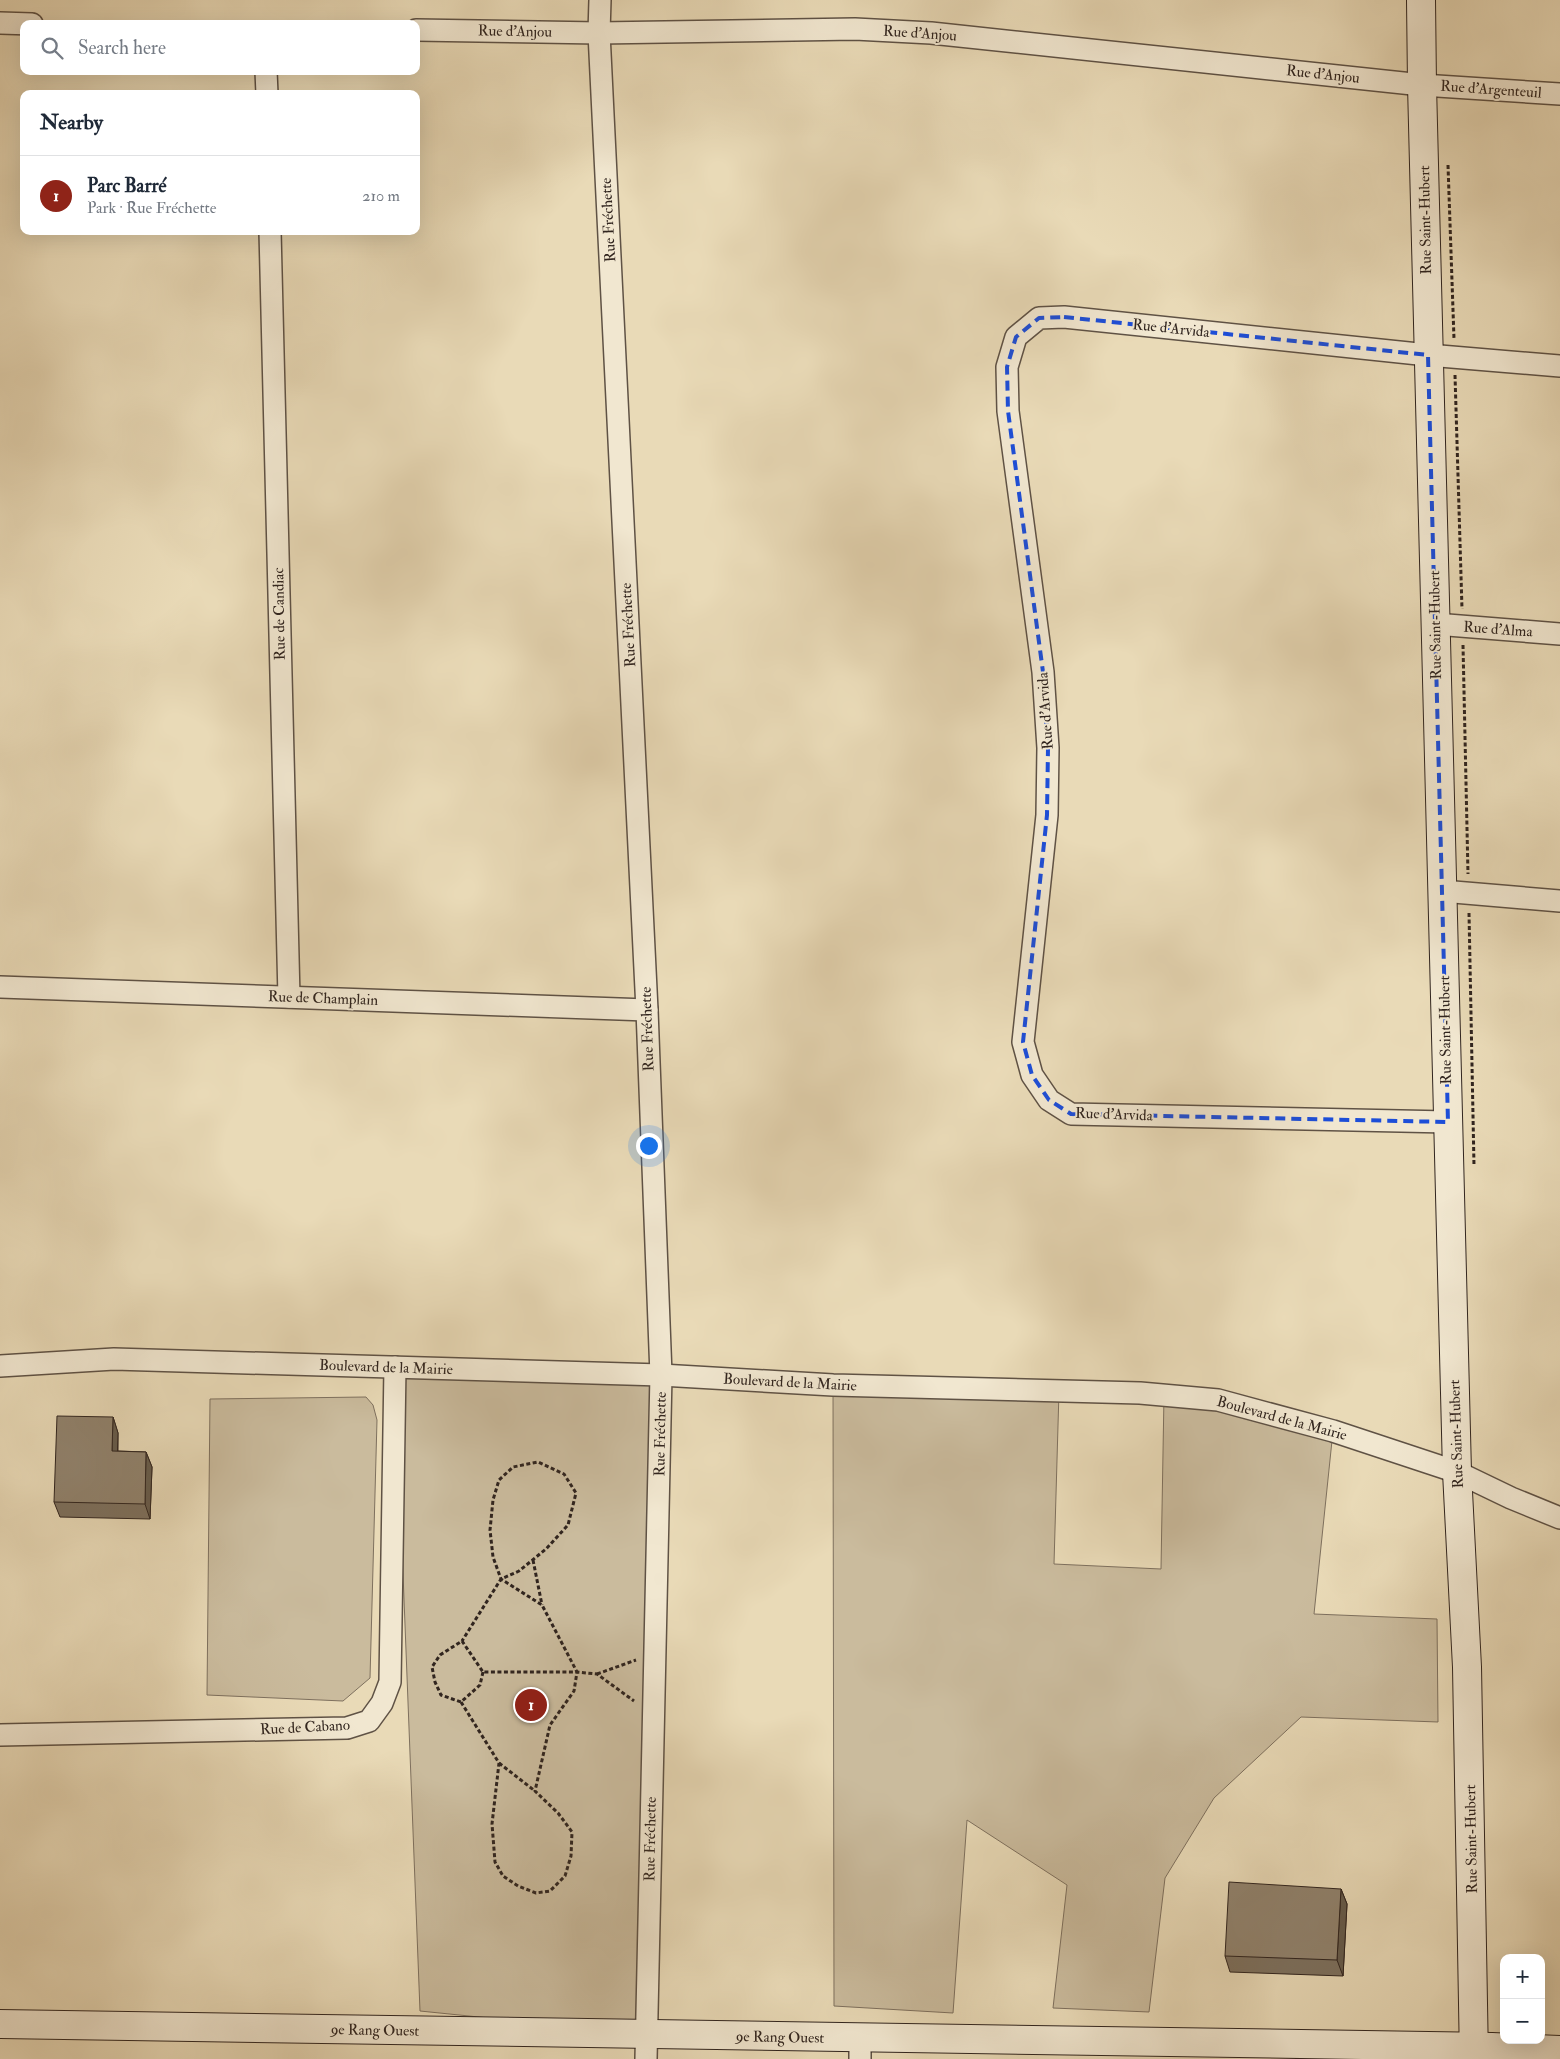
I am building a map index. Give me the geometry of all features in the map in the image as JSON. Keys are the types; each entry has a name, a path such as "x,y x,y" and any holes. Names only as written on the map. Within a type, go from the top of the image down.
{"street":[{"name":"Rue Fréchette","path":"600,0 599,33 647,1010 661,1375 645,2047"},
{"name":"Rue Saint-Hubert","path":"1421,0 1422,85 1441,356 1435,624 1457,1472 1467,1667 1475,2053"},
{"path":"0,23 20,24"},
{"name":"Rue d'Anjou","path":"420,30 599,33 855,29 931,33 1422,85"},
{"path":"266,75 266,90"},
{"name":"Rue d'Argenteuil","path":"1422,85 1560,94"},
{"name":"Rue de Candiac","path":"270,235 289,997"},
{"name":"Rue d'Arvida","path":"1441,356 1064,317 1039,318 1016,337 1007,367 1008,411 1043,672 1048,748 1047,815 1024,1042 1032,1075 1049,1100 1071,1114 1448,1122"},
{"path":"1441,356 1560,366"},
{"name":"Rue d'Alma","path":"1435,624 1560,634"},
{"path":"1442,891 1560,901"},
{"name":"Rue de Champlain","path":"0,988 647,1010"},
{"name":"Boulevard de la Mairie","path":"0,1366 114,1359 661,1375 832,1385 1140,1393 1218,1400 1333,1431 1457,1472 1511,1498 1560,1518"},
{"name":"Rue de Cabano","path":"0,1735 347,1728 368,1721 382,1703 390,1682 395,1367"},
{"name":"9e Rang Ouest","path":"0,2024 645,2047 1475,2053 1560,2050"}],"path":[{"name":"Rue Saint-Hubert","path":"1448,164 1441,356 1462,626 1474,1174"},
{"path":"499,1763 492,1824 495,1862 503,1876 518,1886 536,1893 550,1891 564,1876 571,1856 572,1832 558,1813 535,1791 499,1763 461,1702 441,1695 435,1682 432,1667 440,1655 462,1641 500,1579 519,1571 533,1560 546,1549 568,1524 576,1493 564,1474 538,1462 513,1467 499,1480 493,1500 490,1530 493,1557 500,1579 542,1605"},
{"path":"533,1560 542,1605 577,1672 574,1691 550,1724 535,1791"},
{"path":"461,1702 480,1686 483,1672 462,1641"},
{"path":"483,1672 577,1672 597,1674 654,1654"},
{"path":"597,1674 653,1714"}],"highlighted area":[{"path":"1064,317 1428,355 1448,1122 1071,1114 1049,1100 1032,1075 1023,1042 1047,815 1048,748 1043,672 1008,411 1007,367 1016,337 1039,318"}],"shaded area":[{"path":"395,1367 661,1375 645,2034 420,2011"},
{"path":"833,1385 1059,1391 1054,1564 1161,1569 1164,1395 1333,1431 1314,1614 1437,1619 1438,1722 1301,1717 1214,1798 1165,1878 1149,2012 1053,2008 1067,1885 967,1820 953,2013 834,2006"},
{"path":"366,1397 373,1405 377,1420 370,1678 343,1701 207,1695 210,1399"}],"building":[{"path":"57,1416 113,1417 112,1451 146,1452 145,1504 54,1502"},
{"path":"1229,1882 1341,1889 1337,1960 1225,1956"}],"place":[{"name":"Parc Barré","path":"531,1705"}]}
